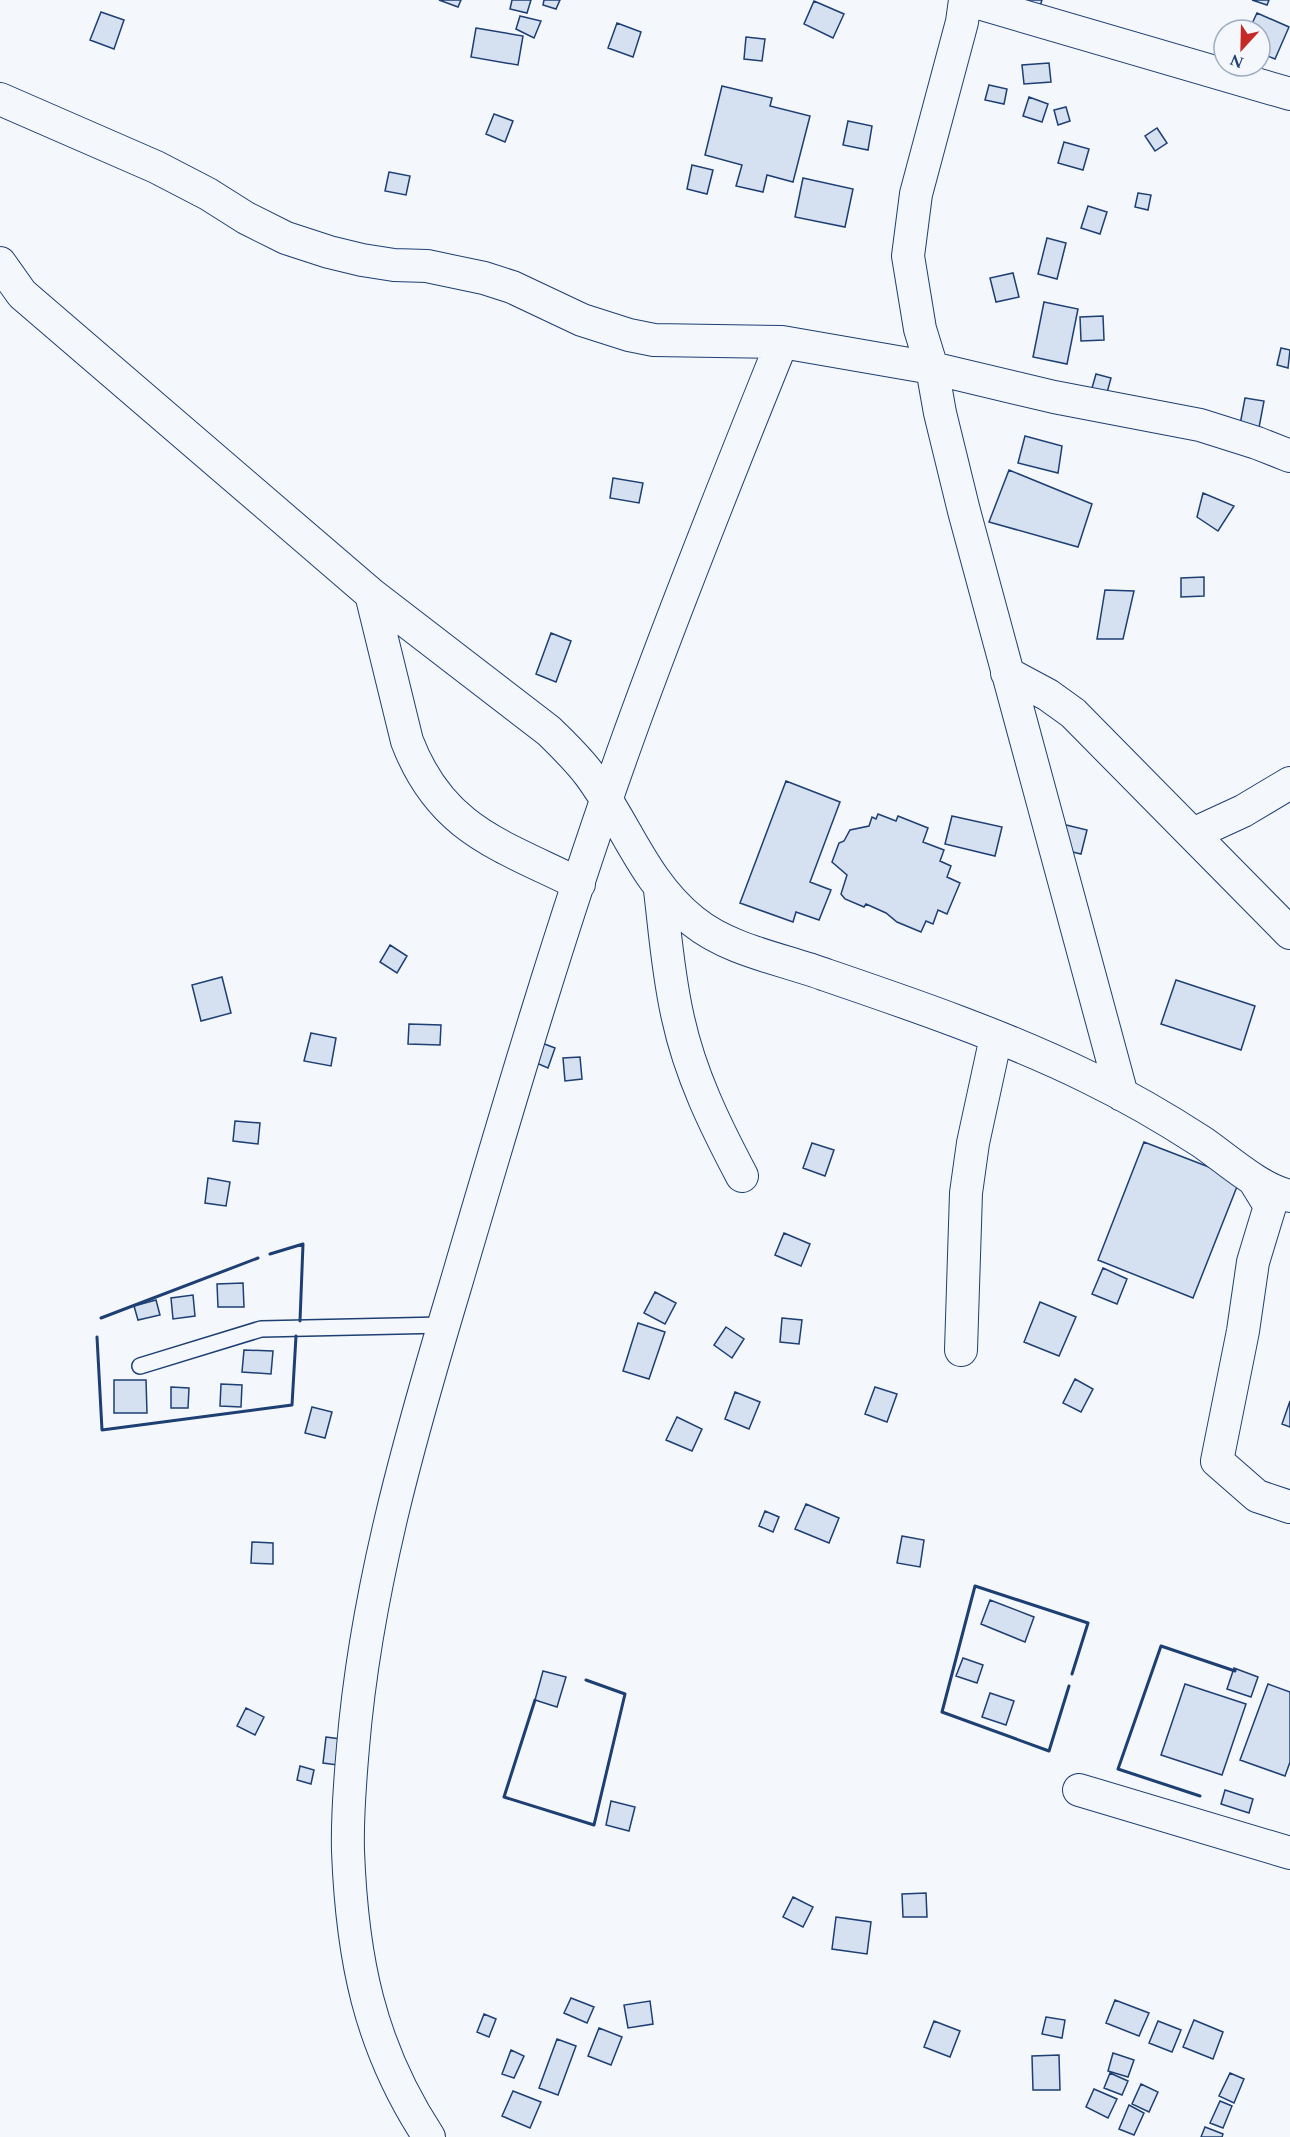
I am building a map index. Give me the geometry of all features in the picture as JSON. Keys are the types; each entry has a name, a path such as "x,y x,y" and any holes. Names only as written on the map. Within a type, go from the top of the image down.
{"street":[{"path":"1122,1095 964,511 940,413 932,368 920,329 908,256 916,194 967,0 1290,94"},
{"path":"0,99 156,167 286,238 329,252 394,265 427,266 484,278 512,287 560,311 604,329 654,340 782,342 932,368 1054,397 1200,425 1290,456"},
{"path":"0,263 22,294 371,594 549,731 584,768 660,890 676,908 695,923 730,943 856,985 996,1037 1088,1077 1192,1136 1254,1180 1288,1192"},
{"path":"429,2137 413,2113 392,2072 375,2029 362,1985 354,1939 348,1848 350,1780 367,1630 384,1547 443,1325 504,1115 627,741 702,540 782,342"},
{"path":"371,594 407,741 427,784 442,802 476,832 579,884"},
{"path":"1007,673 1048,695 1073,713 1290,933"},
{"path":"1193,834 1243,811 1290,783"},
{"path":"660,890 669,973 678,1019 704,1100 742,1176"},
{"path":"961,1350 966,1193 973,1143 996,1037"},
{"path":"1254,1180 1270,1206 1253,1262 1244,1331 1217,1461 1257,1496 1290,1507"},
{"path":"1079,1790 1290,1853"}],"lane":[{"path":"140,1366 261,1329 443,1325"}],"building":[{"path":"439,0 461,0 458,7"},
{"path":"512,0 531,0 527,13 510,9"},
{"path":"544,0 560,0 556,9 543,5"},
{"path":"1024,0 1042,0 1040,6"},
{"path":"1252,0 1269,0 1267,5"},
{"path":"814,1 844,14 833,38 804,24"},
{"path":"101,12 124,20 114,49 90,40"},
{"path":"1257,13 1268,18 1255,18"},
{"path":"520,16 541,21 534,38 516,29"},
{"path":"1272,20 1289,27 1275,59 1272,58"},
{"path":"617,23 641,32 633,57 608,48"},
{"path":"476,28 523,36 518,65 471,57"},
{"path":"746,37 765,39 762,61 744,59"},
{"path":"1049,63 1051,82 1024,84 1022,65"},
{"path":"989,85 1007,89 1004,104 985,100"},
{"path":"722,86 772,98 770,106 810,116 793,182 767,175 763,192 736,186 742,165 705,155"},
{"path":"1029,97 1048,104 1042,122 1023,116"},
{"path":"1066,107 1070,121 1058,125 1054,110"},
{"path":"494,114 513,121 505,142 486,134"},
{"path":"848,121 872,126 868,150 843,145"},
{"path":"1157,128 1167,143 1155,151 1145,136"},
{"path":"1064,142 1089,149 1083,170 1058,163"},
{"path":"692,165 713,170 707,194 687,189"},
{"path":"389,172 410,176 406,195 385,191"},
{"path":"803,178 853,189 845,227 795,217"},
{"path":"1138,193 1151,195 1148,210 1135,207"},
{"path":"1088,206 1107,212 1100,234 1081,228"},
{"path":"1047,238 1066,243 1057,279 1038,274"},
{"path":"1013,273 1019,297 996,302 990,278"},
{"path":"1044,302 1078,309 1067,364 1033,357"},
{"path":"1103,316 1104,340 1081,341 1080,317"},
{"path":"1281,348 1290,350 1288,368 1277,365"},
{"path":"1096,374 1111,378 1105,400 1090,395"},
{"path":"1245,398 1264,401 1258,433 1239,430"},
{"path":"1025,436 1062,446 1058,473 1018,463"},
{"path":"1009,470 1092,504 1078,547 989,522"},
{"path":"613,478 643,483 639,503 610,498"},
{"path":"1203,493 1234,506 1218,531 1197,517"},
{"path":"1204,577 1204,596 1181,597 1181,578"},
{"path":"1105,590 1134,591 1123,639 1097,639"},
{"path":"551,633 571,641 556,682 536,674"},
{"path":"786,781 840,802 810,882 831,890 819,920 796,912 793,922 740,903"},
{"path":"878,814 896,821 898,816 928,828 923,842 944,850 940,861 951,866 947,877 960,883 947,914 938,910 933,924 926,921 921,932 897,922 886,913 866,904 864,907 845,899 841,894 847,875 832,862 839,843 844,841 850,830 869,826 872,817 876,819"},
{"path":"952,816 1002,827 995,856 945,844"},
{"path":"1062,824 1087,830 1081,854 1056,848"},
{"path":"390,945 407,956 397,973 380,962"},
{"path":"222,977 231,1013 201,1021 192,985"},
{"path":"1176,980 1255,1006 1241,1050 1161,1024"},
{"path":"409,1024 441,1025 440,1045 408,1044"},
{"path":"311,1033 336,1038 331,1066 304,1061"},
{"path":"534,1040 555,1048 548,1068 527,1059"},
{"path":"580,1057 582,1079 565,1081 563,1058"},
{"path":"235,1121 260,1123 258,1144 233,1141"},
{"path":"1144,1142 1240,1179 1193,1298 1098,1260"},
{"path":"812,1143 834,1150 825,1176 803,1168"},
{"path":"208,1178 230,1182 226,1206 205,1203"},
{"path":"784,1233 810,1244 801,1266 775,1255"},
{"path":"1103,1268 1127,1279 1117,1304 1092,1294"},
{"path":"243,1283 244,1307 218,1307 217,1284"},
{"path":"655,1292 676,1303 665,1324 644,1313"},
{"path":"193,1295 195,1316 173,1319 171,1298"},
{"path":"156,1300 160,1315 138,1320 134,1306"},
{"path":"1040,1302 1076,1317 1059,1356 1024,1342"},
{"path":"782,1318 802,1320 799,1344 780,1342"},
{"path":"638,1323 665,1332 649,1379 623,1371"},
{"path":"726,1327 744,1339 732,1358 714,1345"},
{"path":"244,1350 273,1351 271,1374 242,1372"},
{"path":"1075,1379 1093,1389 1081,1412 1063,1403"},
{"path":"114,1380 146,1380 147,1413 114,1413"},
{"path":"221,1384 242,1385 241,1407 220,1406"},
{"path":"171,1387 189,1388 188,1408 171,1408"},
{"path":"875,1387 897,1394 887,1422 865,1414"},
{"path":"735,1392 760,1402 749,1429 725,1419"},
{"path":"1290,1401 1290,1427 1282,1424"},
{"path":"312,1407 332,1412 325,1438 305,1433"},
{"path":"677,1417 702,1429 692,1451 666,1440"},
{"path":"806,1504 839,1518 829,1543 795,1529"},
{"path":"765,1511 779,1517 773,1532 759,1526"},
{"path":"902,1536 924,1540 920,1567 897,1563"},
{"path":"252,1542 273,1543 273,1564 251,1563"},
{"path":"990,1600 1034,1617 1025,1642 981,1624"},
{"path":"963,1658 983,1665 977,1683 956,1676"},
{"path":"1234,1668 1258,1677 1251,1697 1227,1689"},
{"path":"543,1671 566,1677 557,1707 535,1700"},
{"path":"1185,1684 1246,1704 1222,1775 1161,1755"},
{"path":"1268,1684 1290,1692 1290,1762 1285,1776 1240,1760"},
{"path":"990,1693 1014,1701 1006,1725 982,1717"},
{"path":"246,1708 264,1717 255,1735 237,1726"},
{"path":"326,1737 348,1740 345,1766 323,1763"},
{"path":"300,1766 314,1770 311,1784 297,1780"},
{"path":"1225,1790 1253,1799 1249,1813 1221,1804"},
{"path":"611,1801 635,1807 629,1831 606,1825"},
{"path":"926,1893 927,1917 903,1917 902,1894"},
{"path":"793,1897 813,1907 803,1927 783,1917"},
{"path":"836,1917 871,1922 867,1954 832,1949"},
{"path":"571,1998 594,2007 587,2023 564,2013"},
{"path":"1115,2000 1149,2013 1139,2036 1106,2023"},
{"path":"650,2001 653,2024 628,2028 624,2005"},
{"path":"484,2014 496,2019 489,2037 477,2032"},
{"path":"1046,2017 1065,2020 1062,2038 1042,2034"},
{"path":"1194,2020 1223,2032 1213,2059 1183,2047"},
{"path":"934,2021 960,2031 950,2057 924,2047"},
{"path":"1158,2021 1181,2030 1172,2052 1149,2043"},
{"path":"599,2028 622,2037 611,2065 588,2056"},
{"path":"557,2039 576,2046 558,2095 539,2088"},
{"path":"511,2050 524,2056 514,2078 502,2074"},
{"path":"1113,2053 1134,2060 1128,2077 1108,2071"},
{"path":"1059,2055 1060,2090 1033,2090 1032,2056"},
{"path":"1110,2073 1128,2081 1122,2095 1104,2088"},
{"path":"1230,2073 1244,2079 1234,2103 1219,2096"},
{"path":"1141,2084 1158,2092 1149,2112 1132,2104"},
{"path":"1094,2089 1117,2099 1108,2118 1086,2107"},
{"path":"513,2091 541,2102 530,2128 502,2116"},
{"path":"1220,2101 1232,2106 1223,2128 1210,2123"},
{"path":"1129,2105 1144,2113 1134,2135 1119,2129"},
{"path":"1205,2127 1223,2134 1222,2137 1201,2137"}],"wall":[{"path":"270,1254 303,1244 300,1321"},
{"path":"101,1318 258,1258"},
{"path":"97,1337 102,1430 292,1405 296,1336"},
{"path":"1069,1686 1049,1751 942,1712 975,1586 1088,1623 1072,1674"},
{"path":"1200,1796 1118,1769 1161,1646 1235,1671"},
{"path":"535,1700 504,1797 594,1825 625,1694 586,1680"}]}
